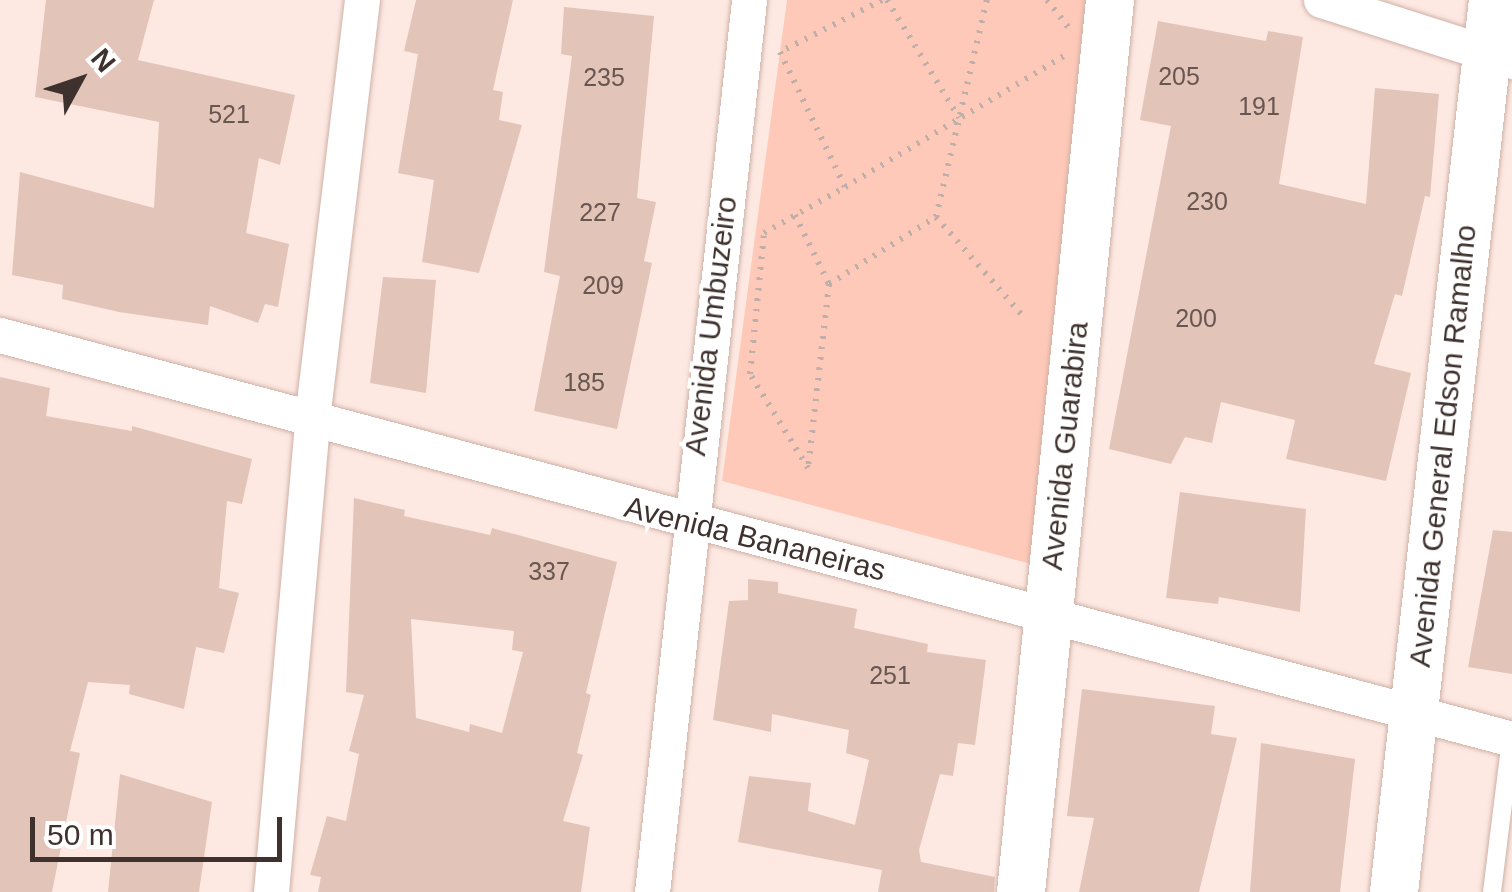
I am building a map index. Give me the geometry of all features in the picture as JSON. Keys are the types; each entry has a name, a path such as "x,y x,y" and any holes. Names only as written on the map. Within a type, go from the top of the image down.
{"main road":[{"name":"Avenida Guarabira","path":"1020,892 1110,0"},
{"name":"Avenida General Edson Ramalho","path":"1394,892 1413,710 1500,58 1493,0"}],"street":[{"path":"270,892 312,419 362,0"},
{"name":"Avenida Umbuzeiro","path":"652,892 688,524 749,0"},
{"path":"1321,0 1500,58"},
{"name":"Avenida Bananeiras","path":"0,335 688,524 1048,614 1512,739"}],"lane":[{"path":"1492,892 1512,739"}],"path":[{"path":"845,187 780,52 885,0 960,120"},
{"path":"829,284 936,218 987,0"},
{"path":"795,216 829,284 808,468 750,374 764,233 1082,45 1047,0"},
{"path":"936,218 1023,316"}],"shaded area":[{"path":"787,0 1102,0 1031,564 722,481"}],"building":[{"path":"46,0 154,0 138,60 295,95 280,165 259,158 246,233 289,244 278,307 265,304 258,323 210,306 208,325 119,312 62,299 63,285 12,275 20,172 154,208 159,122 35,97"},
{"path":"416,0 513,0 493,90 503,92 499,120 522,125 479,273 422,262 434,180 398,173 418,54 404,51"},
{"path":"564,7 654,16 637,198 656,202 644,261 652,263 617,429 534,411 560,276 544,272 572,56 561,54"},
{"path":"1158,21 1266,41 1268,31 1303,37 1279,184 1366,204 1375,88 1439,94 1430,197 1425,196 1402,296 1395,294 1374,364 1411,373 1386,481 1286,459 1295,420 1221,402 1212,443 1185,437 1171,464 1109,449 1171,126 1140,120"},
{"path":"383,277 436,280 426,393 370,383"},
{"path":"0,377 50,388 46,416 132,431 132,426 252,459 242,504 227,501 219,588 239,593 224,653 196,647 184,709 129,694 130,685 88,682 70,751 80,753 52,892 0,892"},
{"path":"1180,492 1306,509 1300,612 1219,597 1218,604 1166,598"},
{"path":"354,498 405,510 404,516 490,535 492,528 617,562 586,693 591,695 577,753 583,755 563,821 590,827 581,892 318,892 321,877 310,875 327,816 346,821 359,754 349,751 364,695 346,692","holes":["411,619 514,631 512,650 523,652 502,733 470,724 469,732 416,718"]},
{"path":"1493,530 1512,532 1512,674 1468,667"},
{"path":"748,579 778,582 778,593 857,609 854,628 928,644 927,652 986,660 975,745 958,743 953,776 940,774 919,850 921,862 995,877 994,892 878,892 882,870 738,842 749,776 811,783 808,811 855,825 869,760 846,753 849,730 772,714 771,732 713,720 729,601 748,600"},
{"path":"1082,689 1215,706 1211,734 1237,738 1199,892 1079,892 1094,818 1067,816"},
{"path":"1261,743 1355,759 1340,892 1250,892"},
{"path":"120,774 212,802 199,892 108,892"}]}
